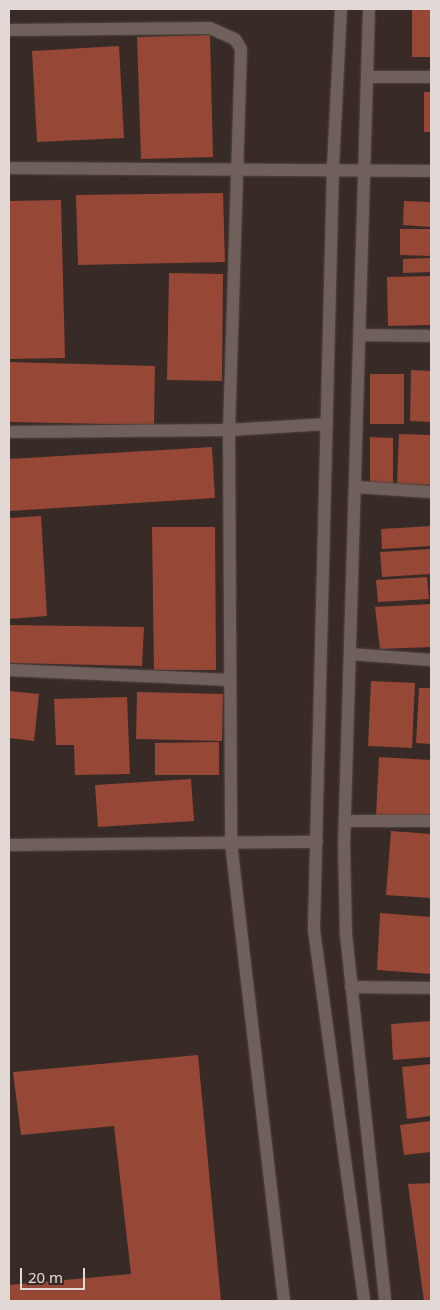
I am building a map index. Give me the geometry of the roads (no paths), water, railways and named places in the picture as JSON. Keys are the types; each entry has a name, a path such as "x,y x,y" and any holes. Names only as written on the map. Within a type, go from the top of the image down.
{"street":[{"path":"341,9 333,168 318,842 314,930 364,1301"},
{"path":"368,9 365,170 345,821 346,934 385,1301"},
{"path":"9,30 210,28 235,39 241,49 229,430 231,843 284,1301"},
{"path":"367,77 431,77"},
{"path":"9,168 238,171 333,168 431,170"},
{"path":"360,335 431,336"},
{"path":"9,432 229,430 327,424"},
{"path":"355,487 431,492"},
{"path":"350,654 431,660"},
{"path":"9,670 230,680"},
{"path":"345,821 431,821"},
{"path":"9,845 318,842"},
{"path":"351,987 431,988"}]}
